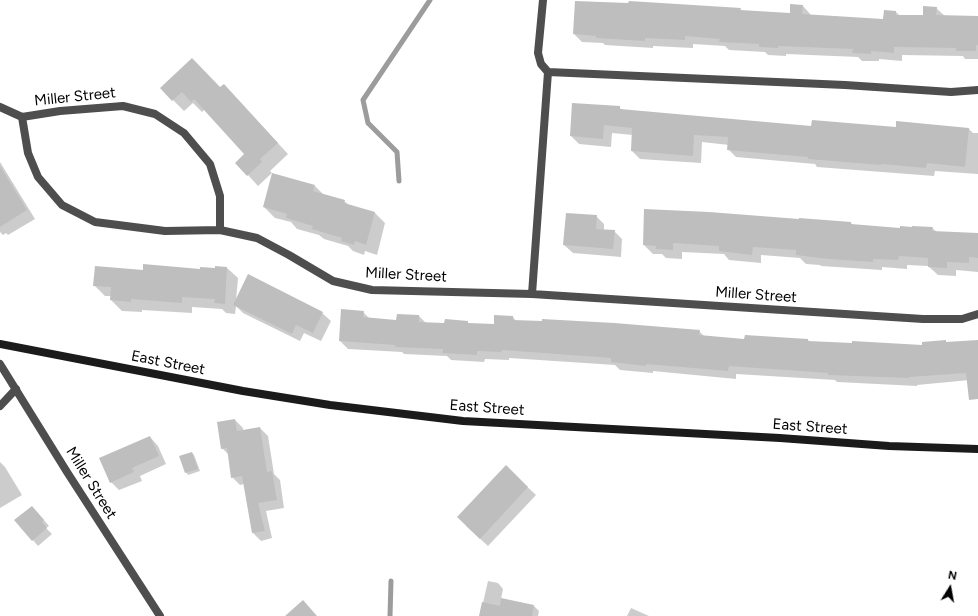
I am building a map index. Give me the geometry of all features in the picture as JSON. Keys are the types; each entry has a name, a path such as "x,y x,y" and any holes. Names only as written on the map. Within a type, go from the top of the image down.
{"main road":[{"name":"East Street","path":"0,344 243,391 330,405 463,421 978,450"}],"street":[{"path":"532,294 548,72 541,64 538,53 543,0"},
{"path":"548,72 844,85 951,92 978,90"},
{"name":"Miller Street","path":"0,107 22,117 60,111 123,106 155,114 184,133 210,164 220,196 220,230"},
{"name":"Miller Street","path":"22,117 28,153 38,177 62,204 95,222 165,231 220,230 257,238 332,281 372,290 532,294 923,319 962,319 978,314"},
{"name":"Miller Street","path":"0,364 102,527 160,616"},
{"path":"0,406 16,390"}],"building":[{"path":"575,1 628,3 629,1 741,8 740,10 790,13 790,4 803,5 802,14 883,19 884,10 896,11 896,15 923,15 923,6 937,7 936,15 978,16 978,45 976,45 976,51 956,51 956,48 894,47 894,53 871,51 871,54 852,53 853,49 778,46 778,48 759,47 759,44 719,42 720,39 685,36 685,40 645,38 645,41 596,38 596,36 573,34"},
{"path":"192,58 220,87 224,84 278,143 260,159 262,162 247,176 235,163 244,154 194,99 191,102 182,92 172,101 160,88"},
{"path":"572,103 620,106 620,109 811,126 812,120 896,127 896,121 969,128 965,167 927,163 926,168 881,165 727,150 728,137 694,135 693,156 631,151 632,128 604,125 603,139 570,136"},
{"path":"0,166 27,210 0,227"},
{"path":"272,173 315,185 313,191 345,200 344,203 375,212 366,245 355,241 354,245 341,241 342,238 312,229 313,226 286,218 287,214 263,207"},
{"path":"644,209 799,218 900,228 900,226 933,227 932,231 978,233 978,258 969,257 969,263 947,262 947,268 928,267 928,258 899,256 898,260 873,259 873,262 796,255 796,250 753,247 752,255 719,251 719,246 673,243 673,250 656,249 656,246 643,245"},
{"path":"566,213 597,215 596,229 615,230 613,249 563,245"},
{"path":"143,264 200,269 200,267 227,267 225,304 214,303 215,299 182,297 182,303 131,299 131,302 110,300 111,287 93,286 95,266 143,270"},
{"path":"248,274 323,312 313,333 296,325 292,334 233,305"},
{"path":"341,309 364,311 363,317 396,320 397,314 419,315 419,322 444,323 445,319 468,321 468,323 494,324 494,315 513,316 513,320 542,321 542,319 700,330 699,335 744,339 745,335 808,339 808,341 852,343 852,341 922,345 922,342 978,340 978,399 969,400 966,373 909,378 828,375 828,373 729,366 728,371 646,364 646,366 611,362 611,358 502,350 501,352 477,351 477,355 443,353 443,349 395,347 395,345 339,341"},
{"path":"235,419 237,431 260,427 267,472 272,471 277,500 258,503 265,531 252,533 242,476 231,478 227,448 221,449 217,422"},
{"path":"150,436 159,456 132,468 134,472 110,483 99,458"},
{"path":"192,452 198,469 185,473 179,456"},
{"path":"506,465 528,487 480,539 457,517"},
{"path":"32,506 44,520 42,522 47,528 32,541 14,520"},
{"path":"501,598 534,605 532,616 479,616 482,602 500,606"},
{"path":"303,600 317,616 285,616"}],"waterway":[{"path":"399,181 397,152 368,123 363,100 430,0"},
{"path":"390,616 391,581"}]}
